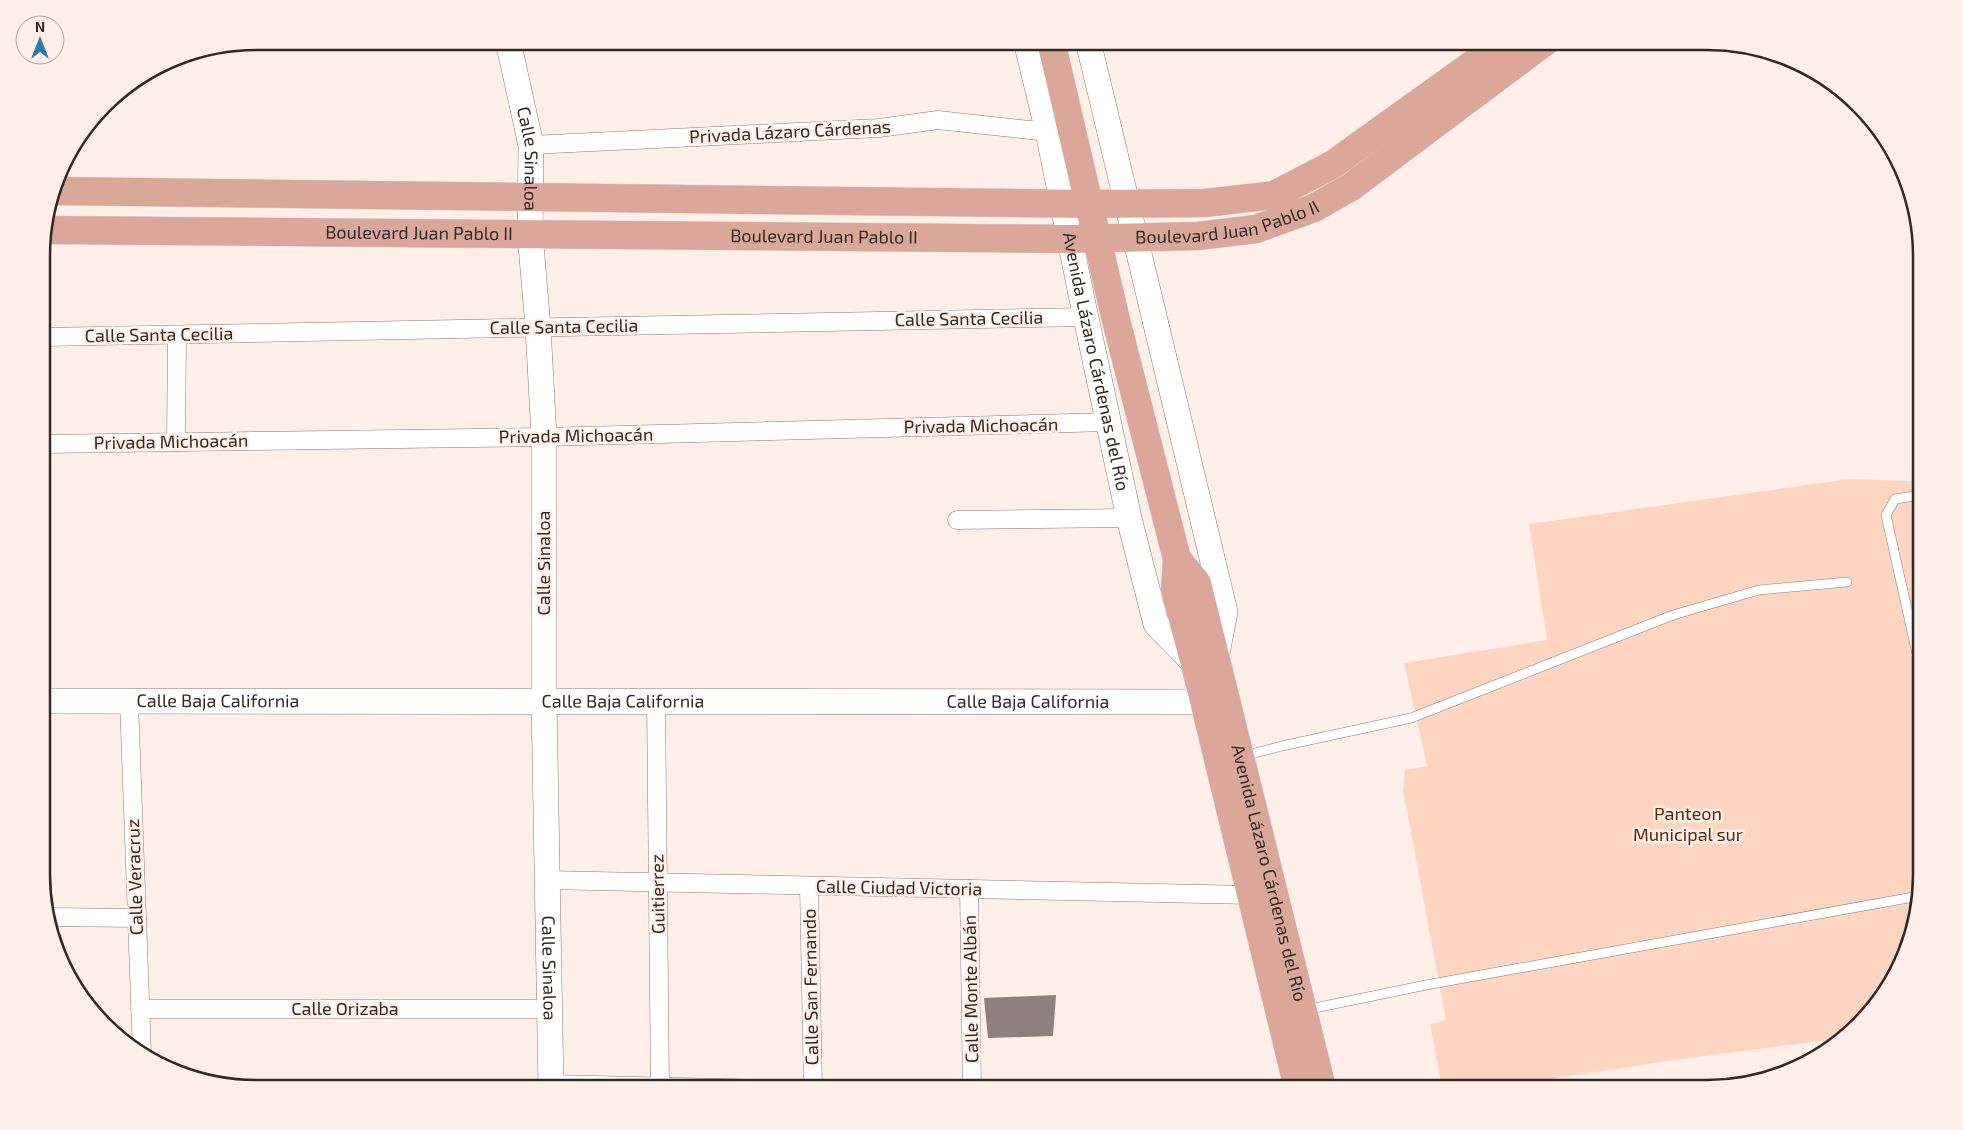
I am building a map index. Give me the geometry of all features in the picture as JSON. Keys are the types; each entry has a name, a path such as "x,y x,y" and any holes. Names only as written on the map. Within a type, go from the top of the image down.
{"main road":[{"name":"Avenida Lázaro Cárdenas del Río","path":"1053,50 1177,559 1197,583 1206,661 1204,702 1251,896 1292,1012 1319,1080"},
{"name":"Boulevard Juan Pablo II","path":"61,191 1090,204 1205,203 1274,195 1332,165 1492,50"},
{"name":"Boulevard Juan Pablo II","path":"52,230 1098,239 1198,236 1256,229 1314,208 1351,187 1534,50"},
{"name":"Avenida Lázaro Cárdenas del Río","path":"1206,661 1240,757 1292,1012 1297,1080"}],"street":[{"name":"Calle Sinaloa","path":"510,50 531,145 530,234 538,327 544,437 544,700 551,1080"},
{"name":"Avenida Lázaro Cárdenas del Río","path":"1028,50 1048,132 1130,518 1156,624 1206,661 1225,612 1090,50"},
{"name":"Privada Lázaro Cárdenas","path":"531,145 878,128 938,120 1048,132"},
{"name":"Calle Santa Cecilia","path":"50,337 1086,317"},
{"path":"176,442 177,334"},
{"name":"Privada Michoacán","path":"50,444 544,437 1109,422"},
{"path":"957,520 1130,518"},
{"name":"Calle Baja California","path":"50,701 656,700 1204,702"},
{"name":"Guitierrez","path":"656,700 660,1080"},
{"name":"Calle Veracruz","path":"129,701 142,1045"},
{"name":"Calle Ciudad Victoria","path":"548,880 1251,896"},
{"name":"Calle San Fernando","path":"809,886 813,1080"},
{"name":"Calle Monte Albán","path":"969,889 972,1080"},
{"path":"55,917 137,918"},
{"name":"Calle Orizaba","path":"140,1009 550,1009"}],"lane":[{"path":"1913,496 1895,498 1886,515 1913,636"},
{"path":"1240,757 1411,718 1664,618 1758,590 1847,582"},
{"path":"1292,1012 1426,985 1912,897"}],"green space":[{"name":"Panteon Municipal sur","path":"1850,479 1913,480 1913,887 1911,901 1902,940 1885,977 1853,1020 1828,1040 1681,1059 1544,1080 1440,1080 1430,1024 1446,1020 1403,790 1405,770 1427,766 1404,663 1547,640 1529,524"}],"building":[{"path":"1056,995 1053,1036 988,1038 984,998"}]}
